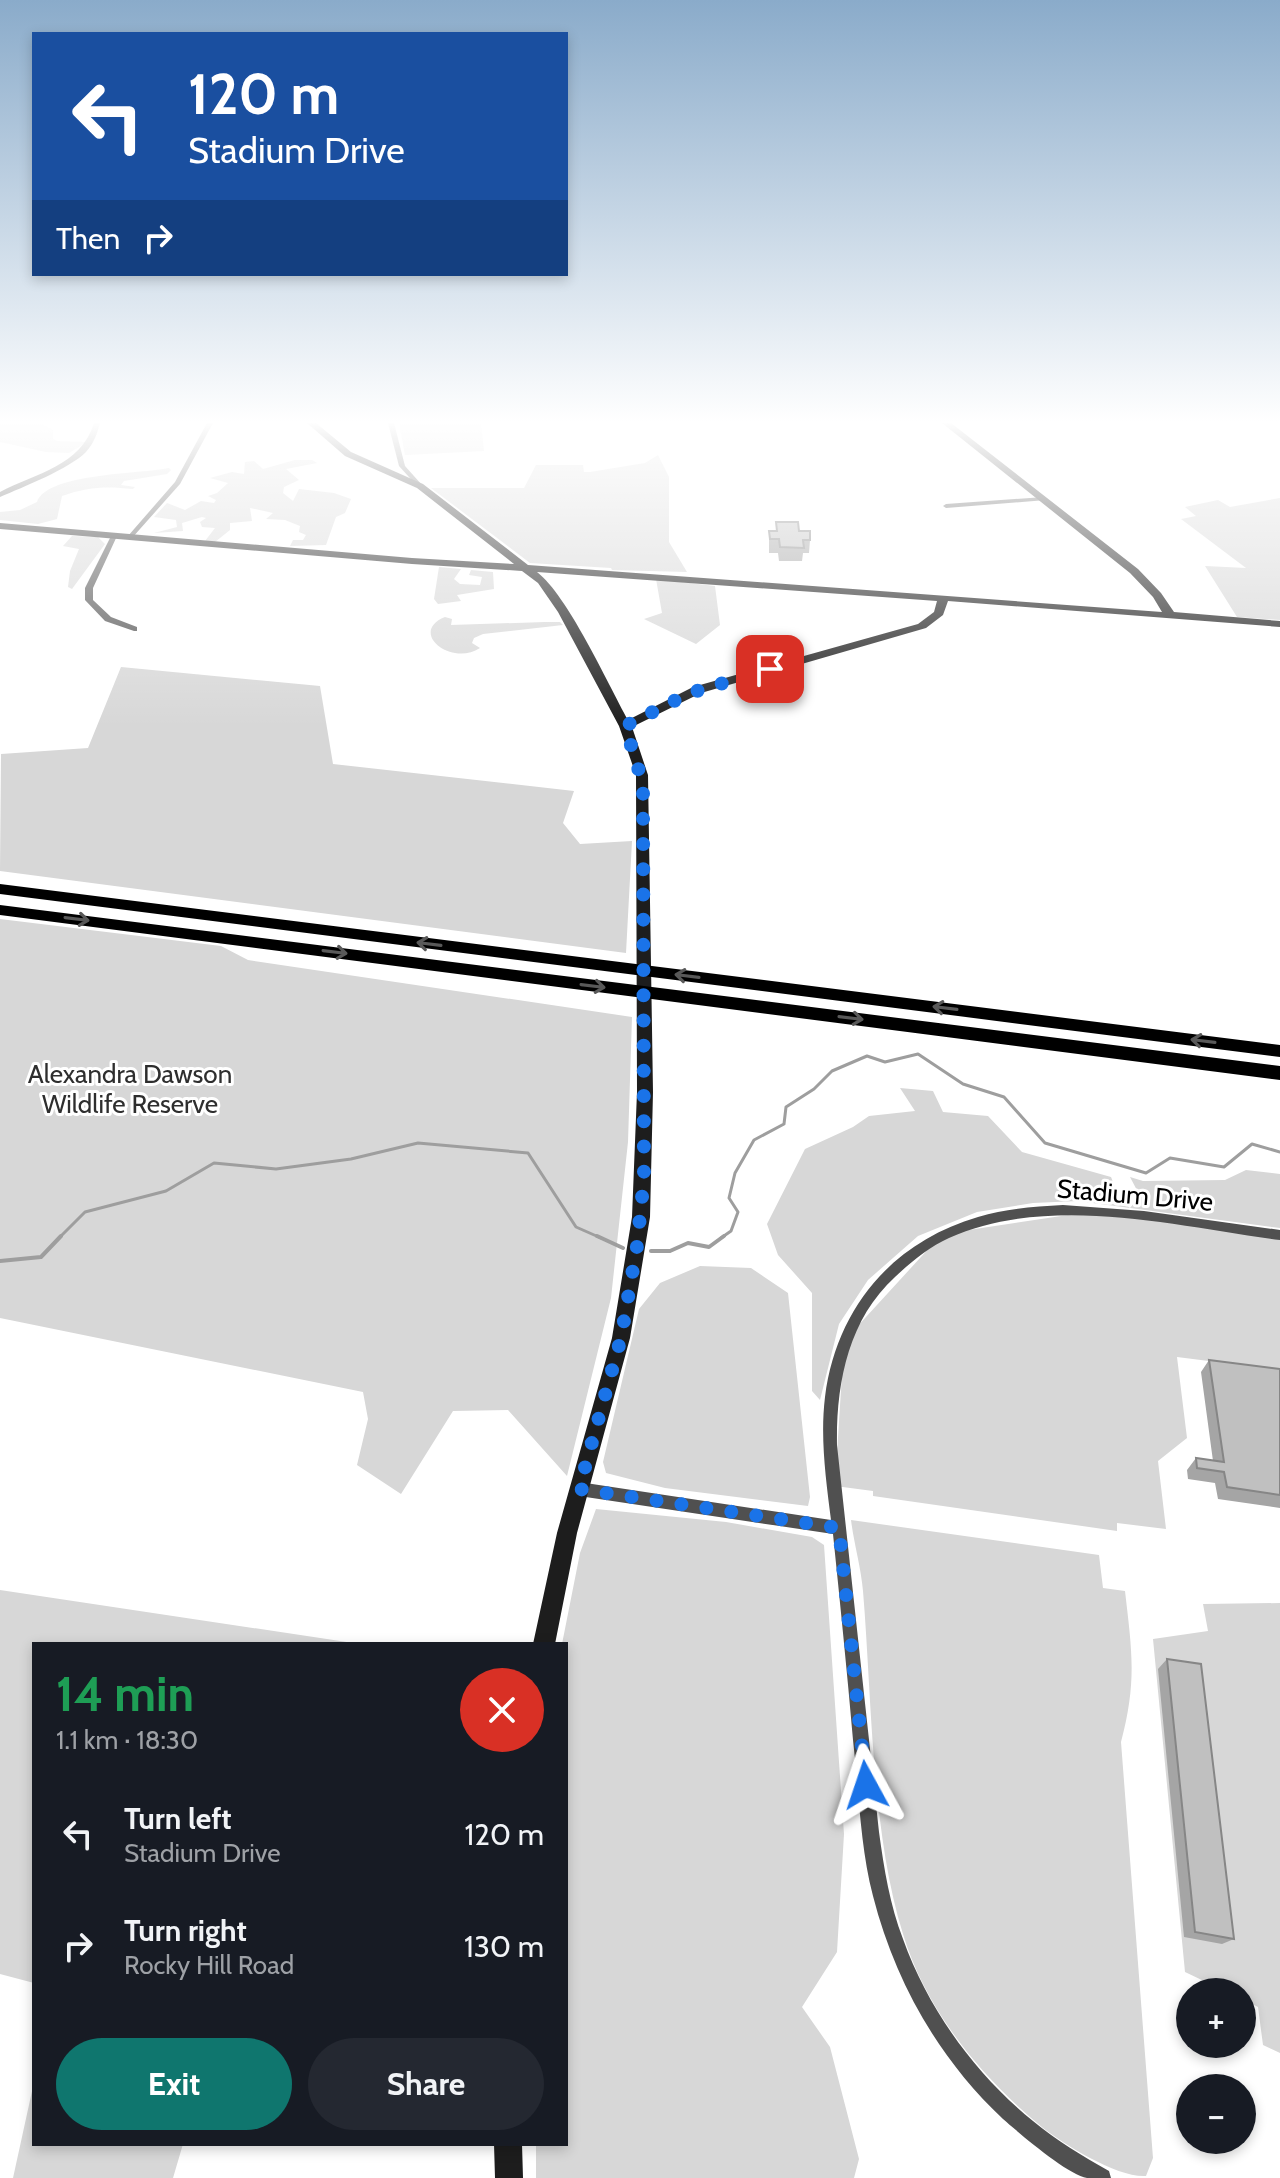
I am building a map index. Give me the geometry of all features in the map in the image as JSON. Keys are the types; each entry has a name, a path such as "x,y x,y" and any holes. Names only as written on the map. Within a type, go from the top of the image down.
{"main road":[{"path":"470,525 528,569 546,585 556,600 625,726 643,784 645,1167 637,1246 617,1353 556,1580 544,1642"},
{"path":"1076,525 1143,579 1170,615"},
{"path":"0,526 528,569 1280,624"},
{"path":"625,726 697,690 922,626 939,613 943,599"},
{"path":"0,889 1280,1051"},
{"path":"0,910 1280,1073"},
{"path":"508,2146 509,2178"}],"street":[{"path":"130,537 141,525"},
{"path":"114,536 89,588 89,600 108,619 134,629"},
{"name":"Stadium Drive","path":"1102,2178 1041,2139 972,2074 931,2017 896,1944 881,1895 871,1833 839,1528 831,1415 840,1351 865,1302 892,1270 911,1252 942,1234 974,1223 1042,1211 1117,1214 1280,1235"},
{"path":"579,1489 839,1528"}],"green space":[{"path":"182,525 183,531 154,533"},
{"path":"201,525 230,525 230,530 215,542 205,541 215,528"},
{"path":"297,525 333,525 326,545 290,546 293,540 303,540 306,535 299,532 300,526"},
{"path":"479,525 669,525 669,542 687,572 612,570 530,563"},
{"path":"1188,525 1280,525 1280,620 1237,617 1205,566 1246,568"},
{"path":"72,536 98,537 105,544 72,589 68,587 70,571 79,549 63,546"},
{"path":"439,567 461,569 454,579 460,584 480,585 482,577 469,575 471,570 493,572 494,589 457,595 461,601 438,604 434,599"},
{"path":"656,579 715,586 720,625 696,644 644,619 662,613"},
{"path":"445,617 452,619 451,625 560,622 563,625 483,634 474,638 472,643 480,648 469,653 457,653 446,650 432,638 435,623"},
{"path":"121,667 320,686 333,764 574,791 563,823 580,844 632,841 626,953 0,871 1,754 88,748"},
{"name":"Alexandra Dawson Wildlife Reserve","path":"0,919 221,946 248,960 632,1017 628,1142 611,1298 567,1476 508,1410 453,1411 401,1494 357,1465 368,1419 363,1392 0,1318"},
{"path":"900,1088 933,1091 943,1112 988,1116 1022,1152 1111,1177 1120,1200 1130,1208 1078,1201 1033,1203 977,1212 918,1236 868,1280 839,1324 820,1400 812,1391 812,1293 778,1255 767,1224 805,1149 853,1127 869,1116 915,1111"},
{"path":"1246,1170 1280,1174 1280,1228 1130,1208 1140,1196 1130,1177 1143,1181 1225,1180"},
{"path":"1088,1212 1280,1235 1280,1370 1177,1357 1187,1438 1158,1461 1166,1529 1117,1523 1117,1531 873,1496 873,1491 835,1486 844,1341 942,1234"},
{"path":"700,1266 751,1268 788,1293 810,1497 808,1506 665,1488 606,1473 603,1462 639,1309 660,1283"},
{"path":"596,1509 726,1522 812,1537 824,1545 844,1834 837,1952 802,2007 830,2047 859,2159 854,2178 536,2178 536,2146 568,2146 568,1642 562,1642 580,1553"},
{"path":"851,1520 1099,1555 1103,1588 1125,1591 1132,1666 1121,1742 1153,2158 1146,2176 1121,2172 1092,2159 1043,2128 1020,2108 959,2041 941,2016 913,1962 892,1894 885,1852 874,1764 863,1591"},
{"path":"0,1590 347,1642 32,1642 32,1982 0,1974"},
{"path":"1280,1603 1280,2053 1263,2045 1256,2006 1256,1978 1198,1978 1185,1972 1153,1639 1208,1631 1203,1604"},
{"path":"32,2091 32,2146 182,2146 173,2178 13,2178"}],"building":[{"path":"776,525 798,525 799,531 810,531 810,540 803,540 804,548 780,547 779,539 770,539 769,531 777,531"},
{"path":"1209,1360 1280,1369 1280,1495 1227,1487 1224,1472 1197,1468 1196,1458 1224,1462"},
{"path":"1167,1659 1201,1664 1234,1939 1195,1932"}],"waterway":[{"path":"721,1238 731,1231 738,1212 729,1198 735,1173 754,1140 784,1124 786,1107 814,1089 832,1071 867,1056 885,1062 918,1054 963,1084 1004,1097 1045,1143 1146,1173 1170,1158 1224,1167 1252,1144 1280,1152"},
{"path":"61,1236 85,1212 166,1191 214,1163 276,1169 351,1159 418,1143 528,1153 576,1227 601,1238"},
{"path":"0,1261 41,1257 61,1236"},
{"path":"597,1236 623,1248"},
{"path":"651,1251 670,1251 688,1243 709,1247 724,1236"}],"route":[{"path":"770,669 697,690 625,726 637,756 643,784 644,1178 637,1246 621,1338 579,1489 839,1528 866,1785"}]}
